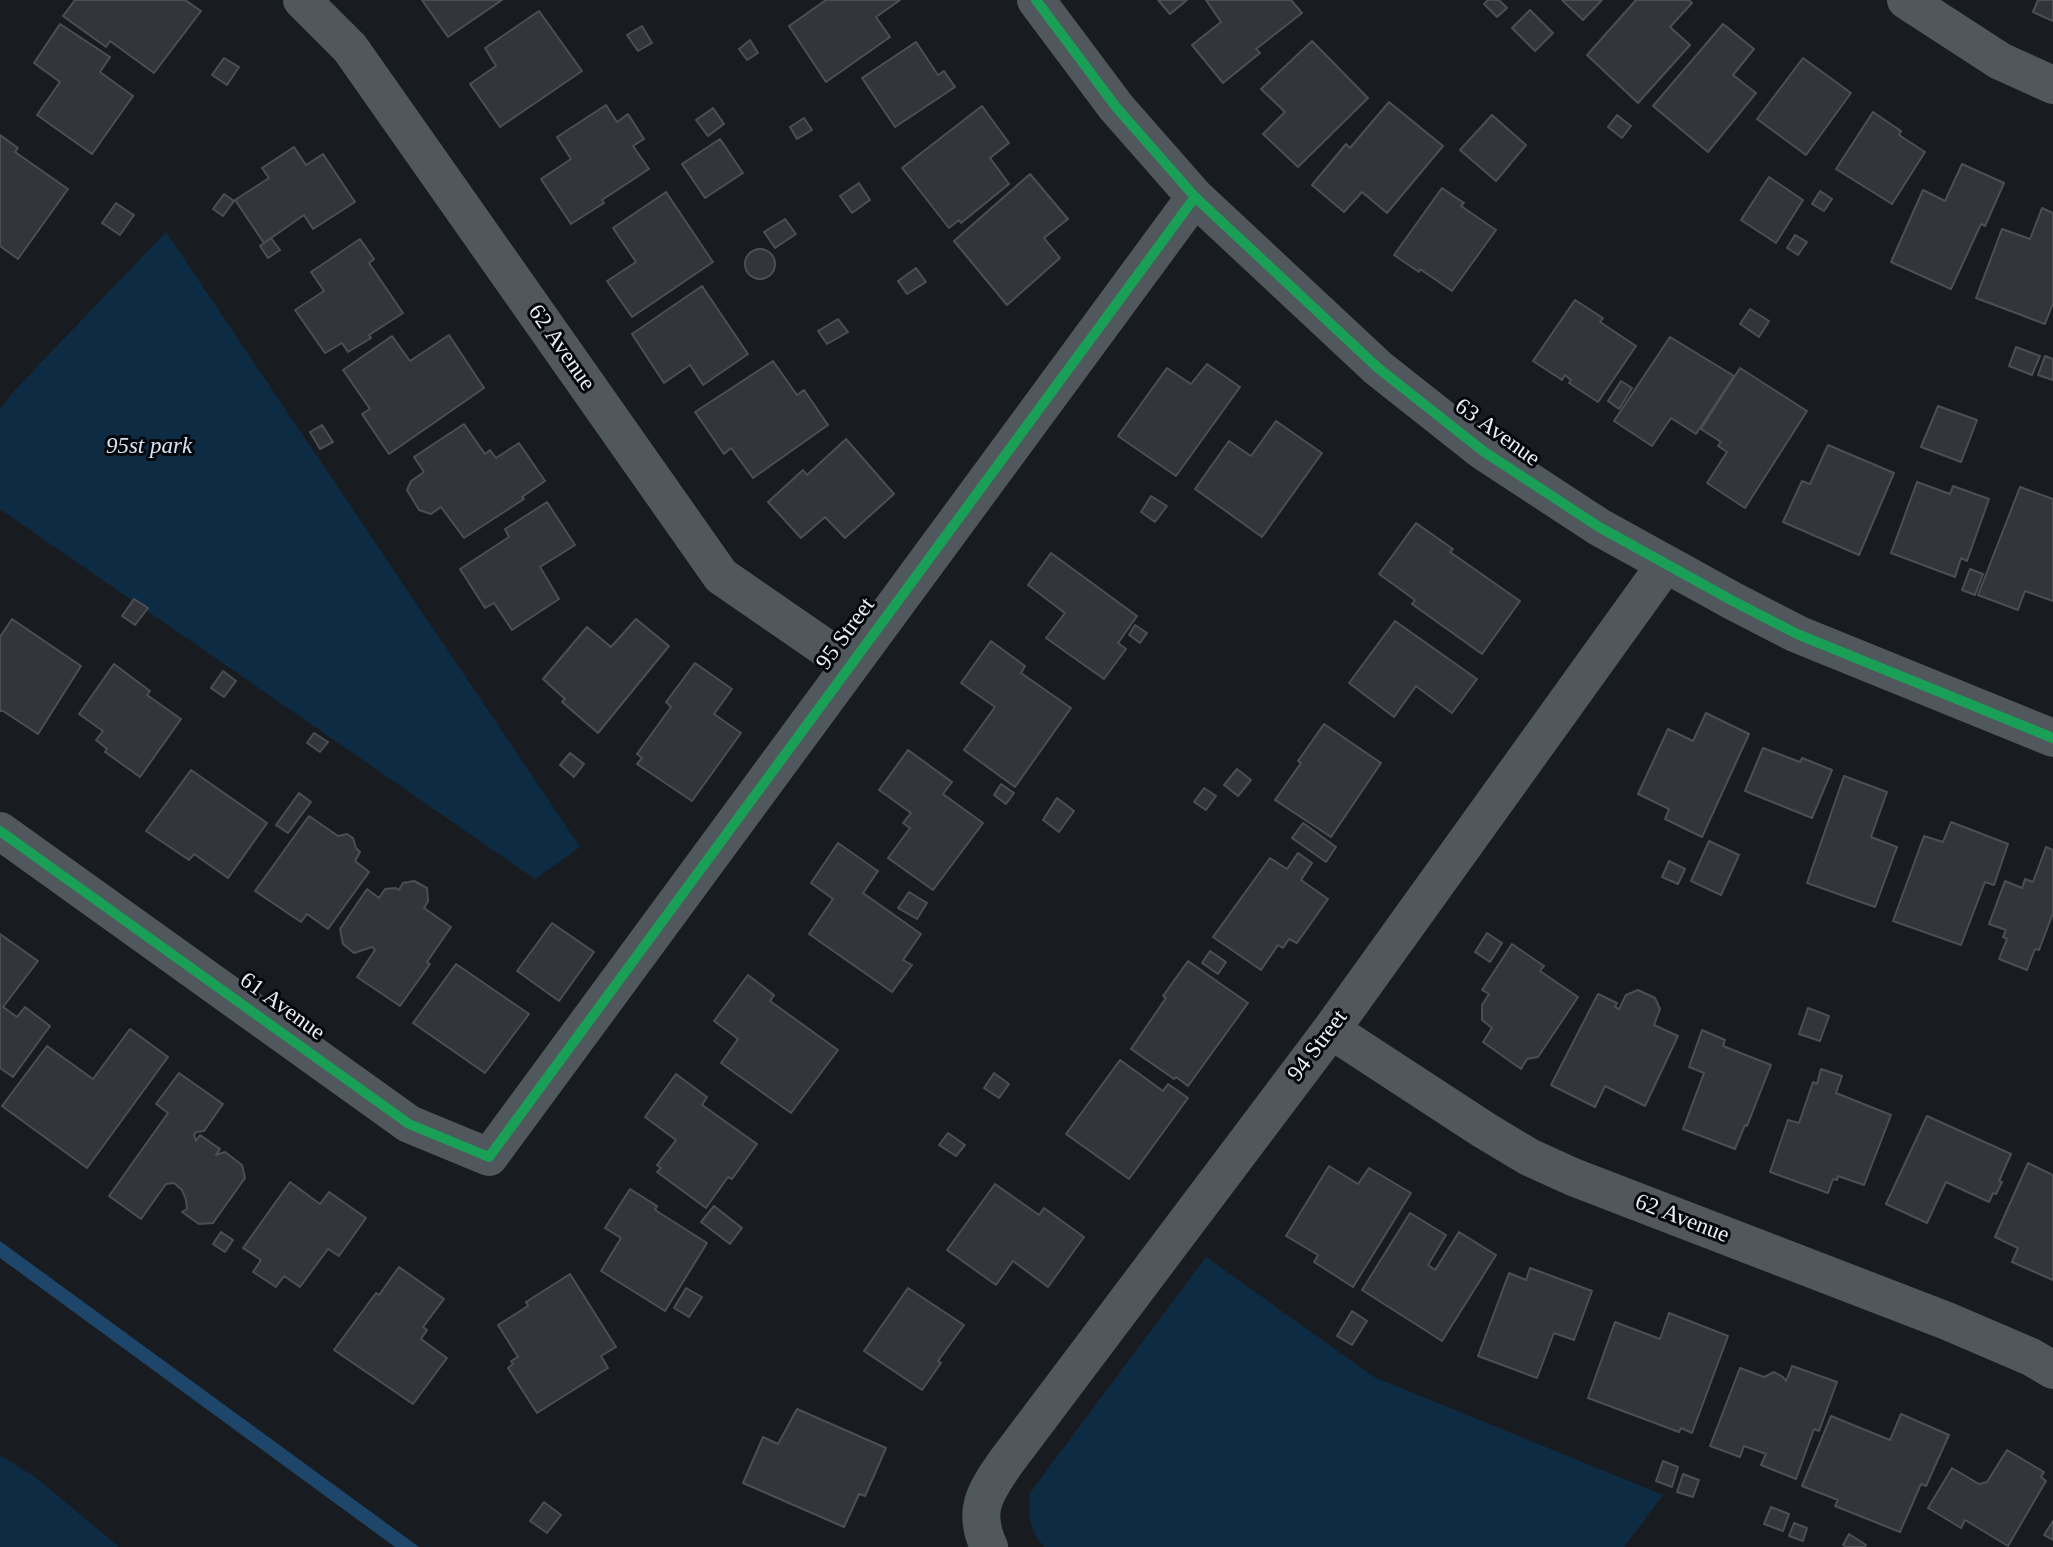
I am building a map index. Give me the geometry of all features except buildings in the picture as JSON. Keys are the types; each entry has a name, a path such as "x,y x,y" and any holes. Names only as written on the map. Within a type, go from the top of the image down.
{"street":[{"name":"62 Avenue","path":"302,0 350,48 721,576 850,664"},
{"name":"63 Avenue","path":"1036,0 1116,107 1195,197 1378,368 1429,410 1534,485 1665,565 1797,634 2053,738"},
{"path":"1906,0 2000,61 2053,85"},
{"name":"95 Street","path":"532,1098 1195,197"},
{"name":"94 Street","path":"984,1538 981,1509 989,1487 1006,1462 1331,1030 1665,565"},
{"name":"61 Avenue","path":"0,831 409,1124 489,1157 532,1098"},
{"name":"62 Avenue","path":"1331,1030 1529,1157 1573,1177 1947,1321 2031,1357 2053,1370"}],"green space":[{"name":"95st park","path":"166,232 580,847 535,879 0,509 0,409"},
{"path":"1206,1257 1374,1377 1663,1495 1624,1547 1045,1547 1031,1522 1030,1493"},
{"path":"0,1455 35,1477 119,1547 0,1547"}],"shaded area":[{"path":"0,1241 419,1547 395,1547 0,1258"}],"cycle path":[{"path":"1036,0 1116,107 1195,197 1378,368 1483,451 1599,527 1797,634 2053,738"},
{"path":"0,831 409,1124 489,1157 1195,197"}]}
